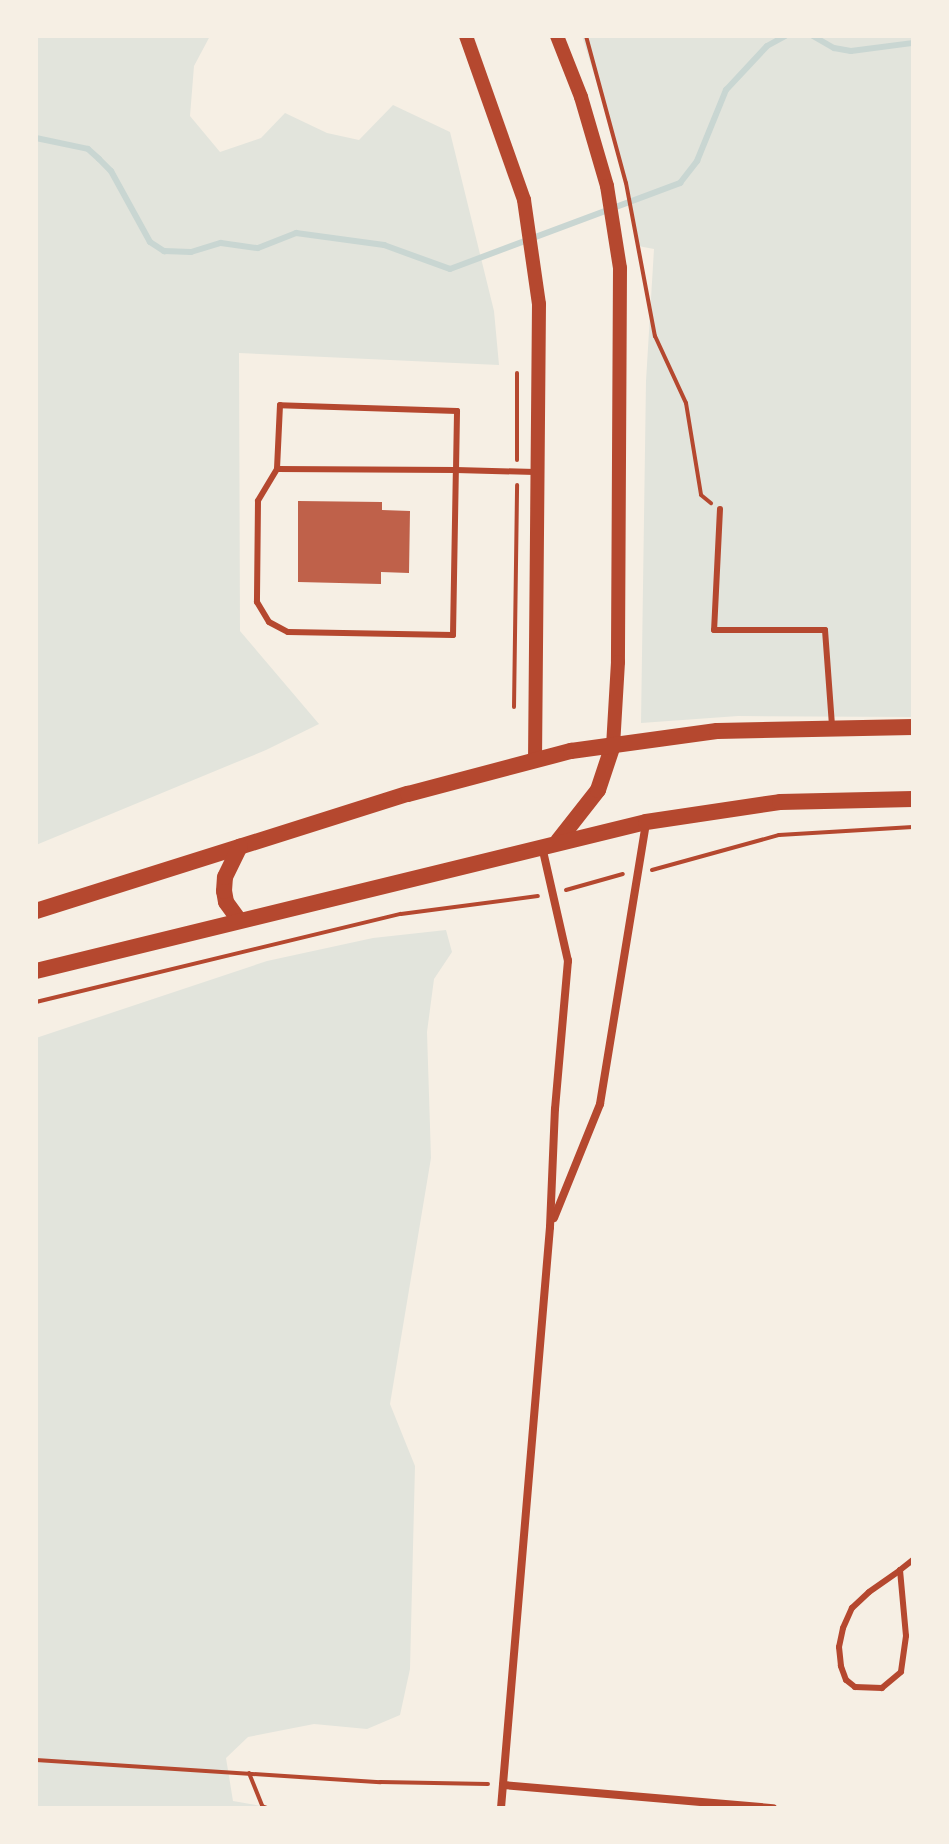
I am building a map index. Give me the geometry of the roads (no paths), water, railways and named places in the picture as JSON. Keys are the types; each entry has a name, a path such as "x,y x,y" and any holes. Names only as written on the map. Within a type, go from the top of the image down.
{"main road":[{"path":"36,911 240,846 535,759 717,731 832,726 913,727"},
{"path":"549,844 598,790 613,745"},
{"path":"36,971 646,822 780,802 913,799"},
{"path":"239,920 226,902 224,891 225,877 240,846"}],"street":[{"path":"466,36 524,200 539,304 535,472 535,759"},
{"path":"557,36 581,97 607,186 620,268 618,662 613,745"},
{"path":"550,1227 600,1104 646,822"},
{"path":"501,1808 550,1227 555,1109 568,961 549,844"},
{"path":"503,1785 773,1808"}],"lane":[{"path":"280,405 457,411 456,470 453,635 288,632 269,622 257,602 258,501 277,469 280,405"},
{"path":"277,469 535,472"},
{"path":"720,509 714,630 825,630 832,726"},
{"path":"900,1570 906,1636 901,1672 882,1688 855,1687 846,1680 839,1647 852,1608 900,1570 913,1560"}],"waterway":[{"path":"36,138 88,149 111,171 150,242 164,251 191,252 221,243 258,248 296,233 384,245 450,269 680,183 697,161 726,90 767,46 785,36"},
{"path":"813,36 834,48 851,51 913,43"}]}
